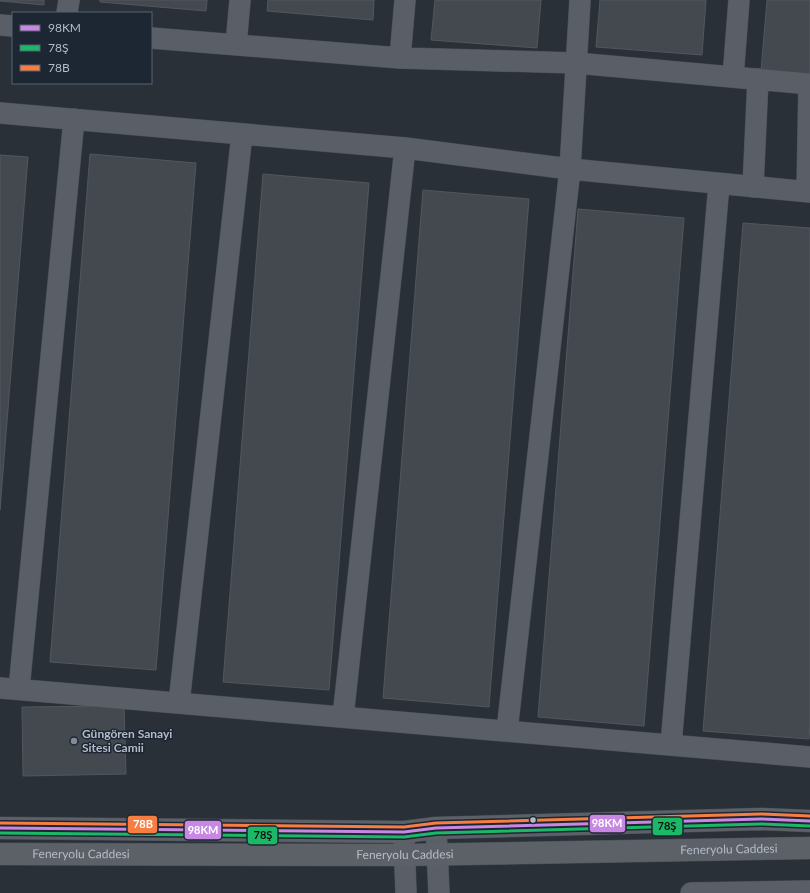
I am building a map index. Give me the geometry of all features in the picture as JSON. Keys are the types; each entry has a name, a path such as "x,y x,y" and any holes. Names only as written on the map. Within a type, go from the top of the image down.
{"main road":[{"name":"Feneryolu Caddesi","path":"0,828 404,832 436,828 761,819 810,821"},
{"name":"Feneryolu Caddesi","path":"0,854 405,855 437,853 810,848"}],"street":[{"path":"67,12 68,0"},
{"path":"236,45 240,0"},
{"path":"400,58 405,0"},
{"path":"507,731 570,169 580,0"},
{"path":"733,77 740,0"},
{"path":"0,25 12,26"},
{"path":"0,113 405,148 570,169 808,192 810,84 576,64 400,58 152,38"},
{"path":"753,187 758,79"},
{"path":"74,119 10,688 810,757"},
{"path":"179,703 242,134"},
{"path":"343,717 405,148"},
{"path":"671,745 719,184"},
{"path":"436,828 439,893"},
{"path":"404,832 406,893"},
{"path":"691,893 810,891"}],"building":[{"path":"44,0 44,5 0,1"},
{"path":"100,0 207,0 206,11 100,2"},
{"path":"268,0 374,0 373,20 267,11"},
{"path":"435,0 541,0 537,48 431,40"},
{"path":"600,0 706,0 702,55 596,47"},
{"path":"767,0 810,0 810,75 761,71"},
{"path":"90,154 196,163 156,670 50,662"},
{"path":"0,155 28,157 0,510"},
{"path":"263,174 369,183 329,690 223,682"},
{"path":"423,190 529,199 489,707 383,698"},
{"path":"578,209 684,218 644,726 538,717"},
{"path":"743,223 810,228 809,739 703,731"},
{"name":"Güngören Sanayi Sitesi Camii","path":"124,706 126,774 23,776 22,707"}],"transit line":[{"name":"78B","path":"0,823 404,827 436,823 761,814 810,816"},
{"name":"98KM","path":"0,828 404,832 436,828 761,819 810,821"},
{"name":"78Ş","path":"0,833 404,837 436,833 761,824 810,826"}],"place":[{"name":"Güngören Sanayi Sitesi Camii","path":"74,741"}]}
